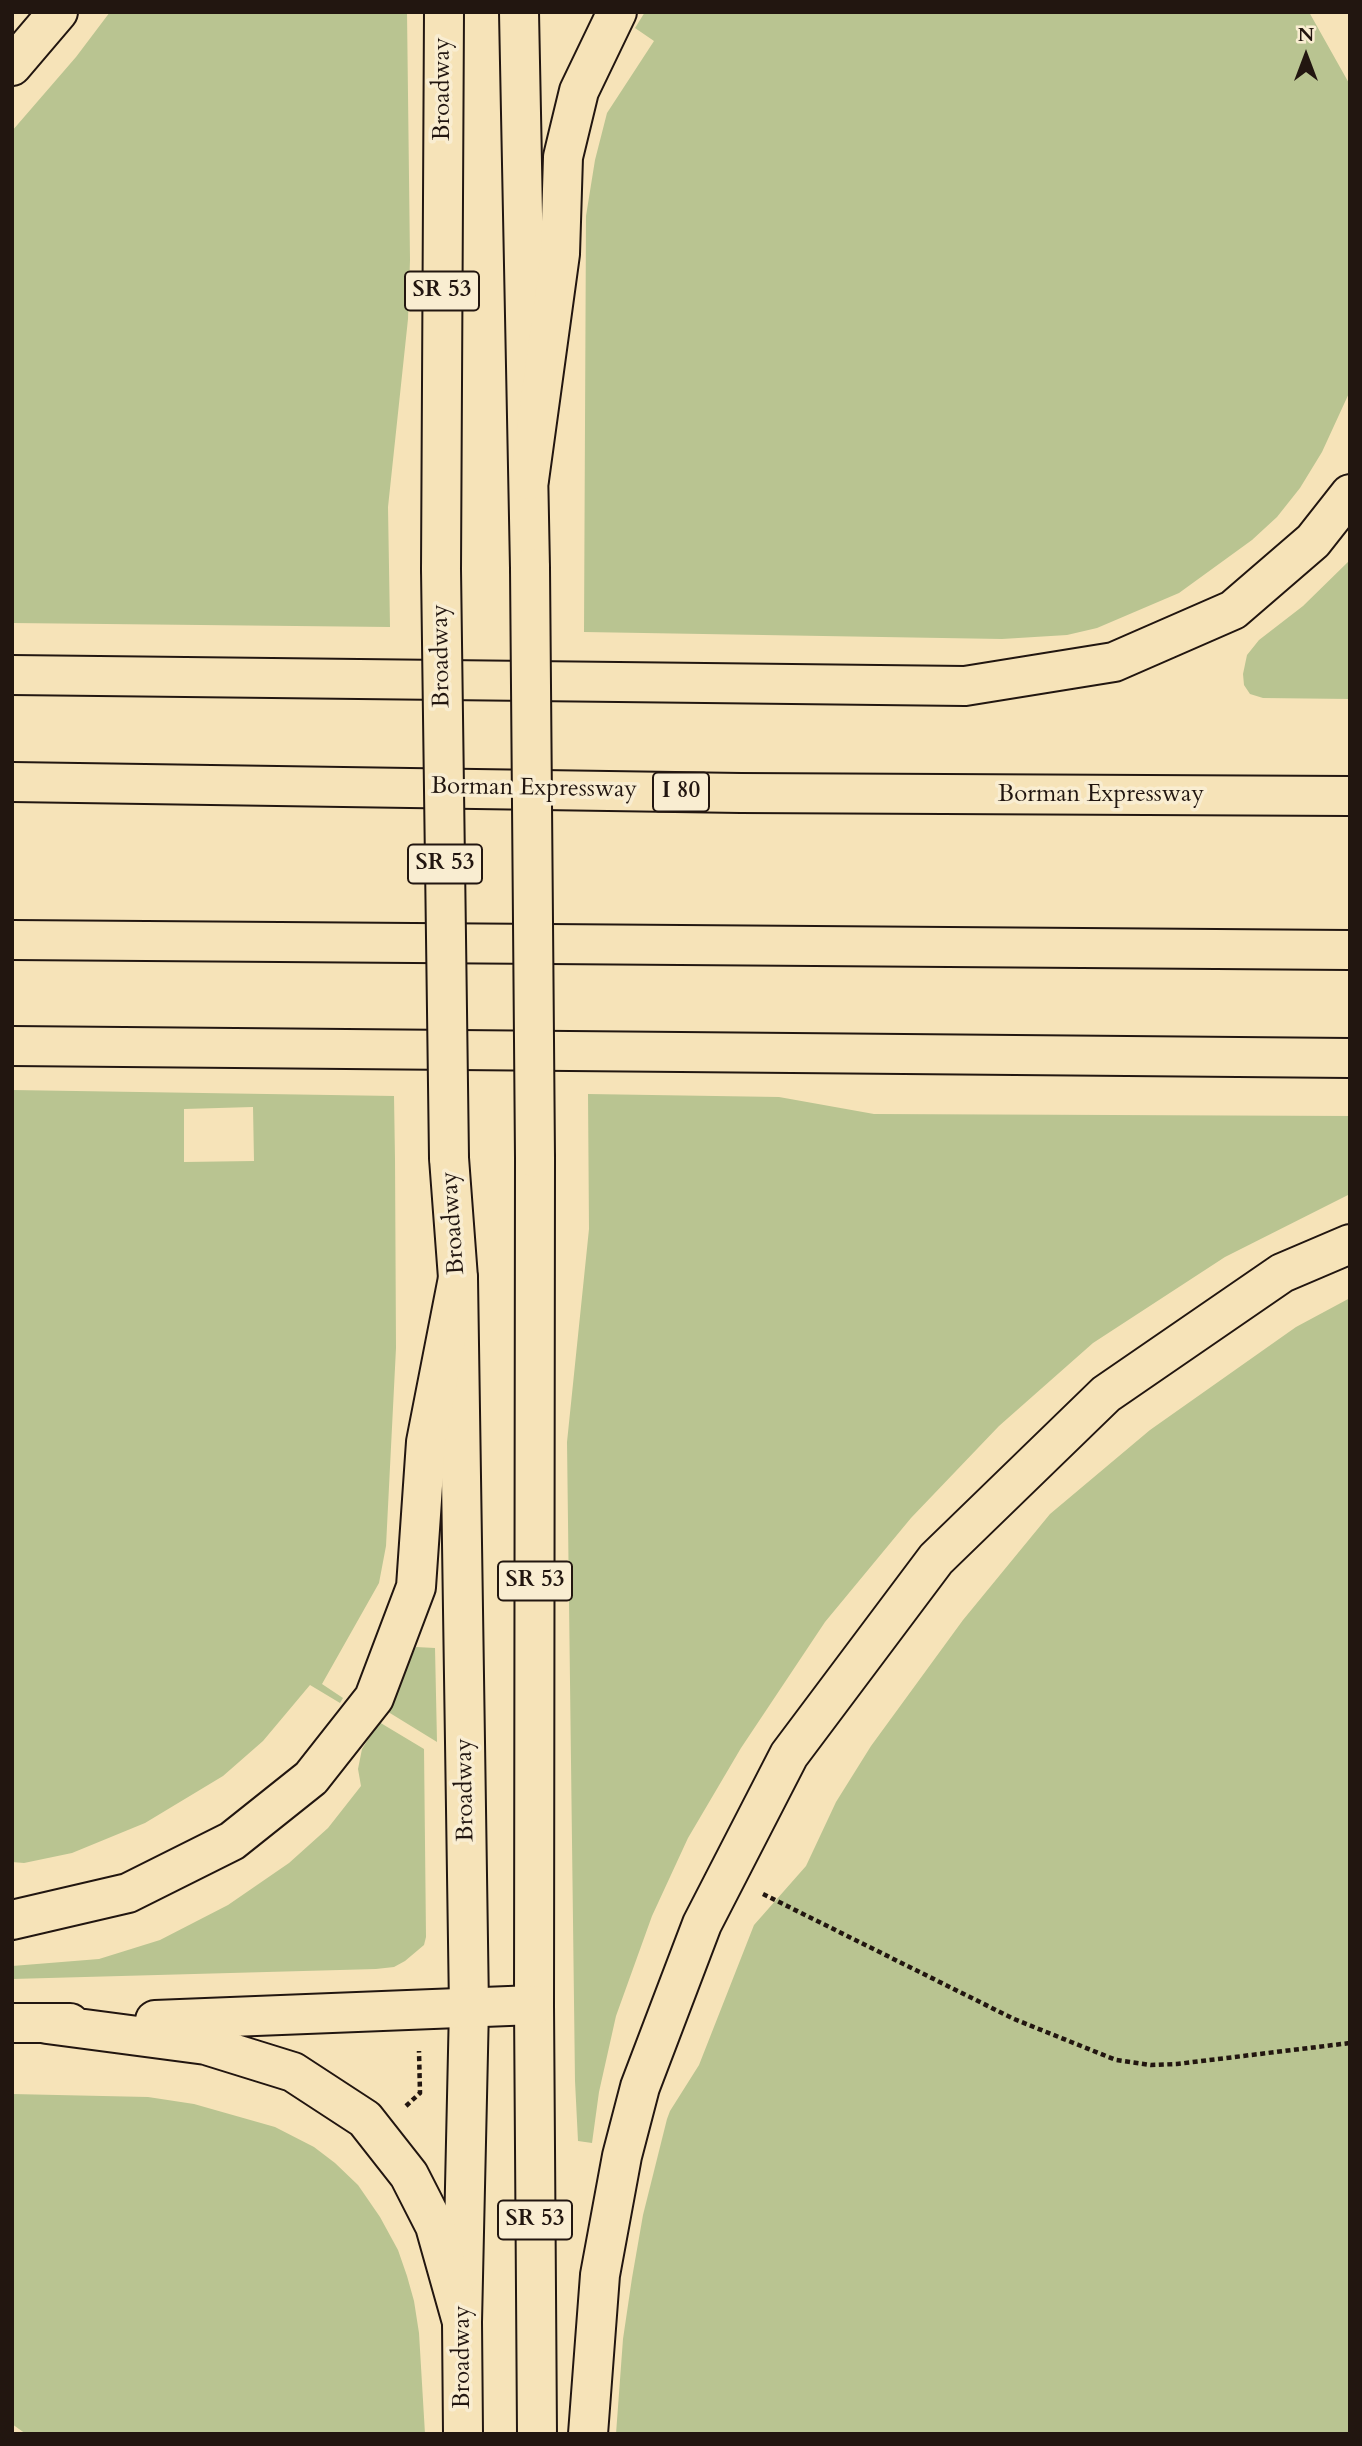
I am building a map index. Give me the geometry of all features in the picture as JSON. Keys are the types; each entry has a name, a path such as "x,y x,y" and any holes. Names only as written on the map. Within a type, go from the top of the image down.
{"main road":[{"path":"12,66 58,12"},
{"name":"Broadway","path":"444,12 441,569 449,1158 458,1278 469,2007 462,2322 463,2434"},
{"name":"SR 53","path":"519,12 529,480 536,1158 534,2005 537,2434"},
{"path":"529,480 560,254 563,157 579,91 617,12"},
{"path":"12,675 965,686 1114,662 1233,610 1312,541 1350,494"},
{"name":"Borman Expressway","path":"12,782 754,793 1350,796"},
{"path":"12,940 1350,950"},
{"path":"12,1046 1350,1058"},
{"path":"588,2434 600,2275 622,2156 640,2087 702,1924 789,1755 936,1559 1106,1394 1282,1273 1350,1244"},
{"path":"12,1920 128,1893 232,1841 311,1778 374,1698 416,1587 426,1442 458,1278"},
{"path":"29,2024 534,2005"},
{"path":"29,2024 205,2045 293,2073 365,2119 409,2175 435,2226 462,2322"}],"path":[{"path":"726,1877 1014,2019 1116,2060 1177,2064 1350,2043"},
{"path":"401,2111 420,2093 419,2039"}],"green space":[{"path":"110,12 407,12 410,260 408,319 388,507 390,627 12,623 12,131 76,57"},
{"path":"645,12 1309,12 1350,85 1350,391 1322,452 1300,488 1277,517 1252,540 1179,593 1097,628 1067,635 1002,639 584,632 586,216 595,160 607,113 654,41 635,28"},
{"path":"1350,560 1350,699 1263,698 1250,694 1244,685 1243,674 1247,655 1259,640 1303,606"},
{"path":"12,1090 394,1096 396,1348 386,1546 379,1583 322,1684 343,1698 340,1703 310,1685 263,1741 223,1776 145,1823 72,1853 24,1863 12,1862","holes":["253,1107 254,1161 184,1162 184,1109"]},
{"path":"588,1094 779,1097 874,1114 1350,1116 1350,1194 1225,1257 1093,1343 999,1426 911,1518 825,1622 741,1748 688,1838 652,1916 616,2016 599,2092 592,2143 578,2141 575,2081 567,1442 589,1229"},
{"path":"1350,1298 1350,2434 616,2434 623,2339 632,2278 643,2215 667,2119 699,2065 754,1925 806,1866 836,1802 871,1746 963,1620 1050,1514 1150,1430 1296,1327"},
{"path":"416,1647 435,1648 437,1742 385,1710"},
{"path":"379,1722 424,1749 426,1937 424,1945 405,1961 394,1967 376,1969 12,1979 12,1966 99,1959 160,1940 228,1905 289,1863 328,1828 361,1786 358,1769 362,1749"},
{"path":"12,2094 148,2097 194,2104 275,2127 314,2147 335,2163 358,2185 380,2217 398,2250 407,2276 419,2333 425,2434 26,2434 12,2424"}]}
